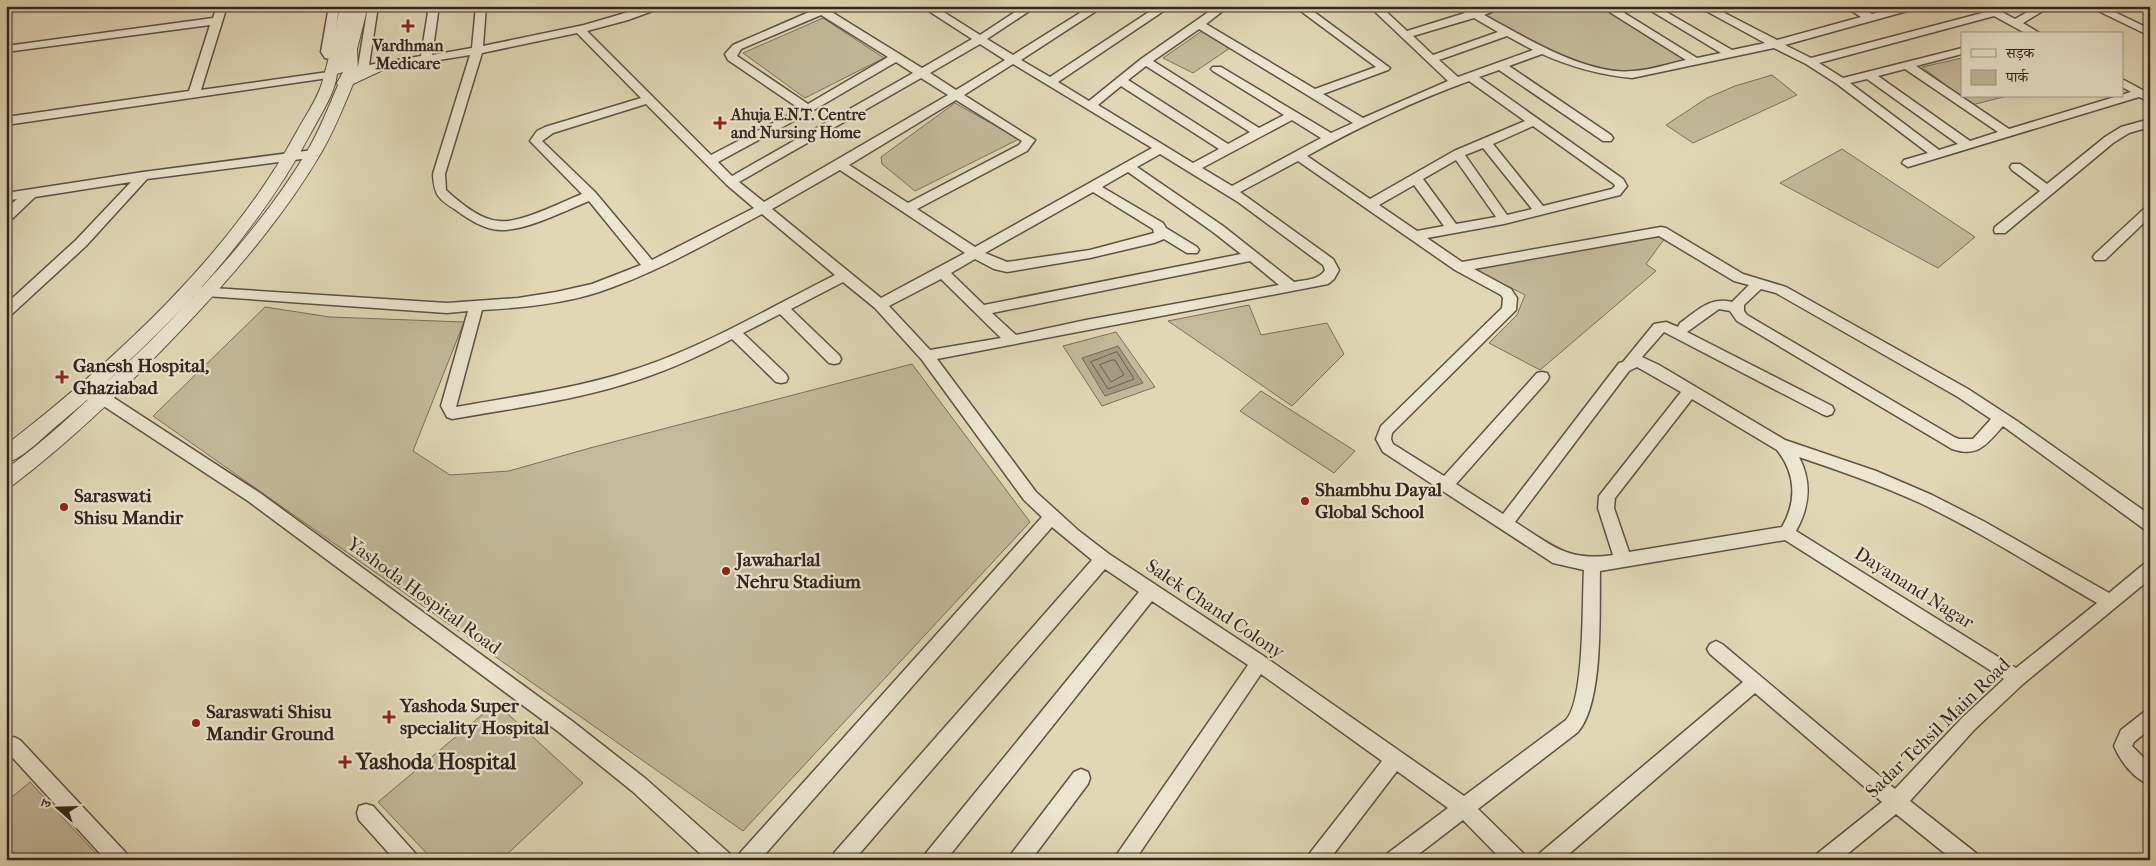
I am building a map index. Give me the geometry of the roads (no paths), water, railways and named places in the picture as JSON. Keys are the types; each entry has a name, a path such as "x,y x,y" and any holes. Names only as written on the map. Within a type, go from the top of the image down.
{"street":[{"path":"194,93 222,6"},
{"path":"334,6 327,52 333,63 352,73 380,66 477,50 579,29 618,20 661,6"},
{"path":"6,456 83,393 131,349 187,291 260,204 292,155 329,83 346,6"},
{"path":"352,73 351,47 361,6"},
{"path":"6,480 50,447 103,398 206,293 285,196 313,154 327,128 352,73 373,6"},
{"path":"426,59 434,6"},
{"path":"481,6 477,50 439,174 440,191 449,200 490,224 498,226 518,222 592,195"},
{"path":"926,6 1012,60 1162,148 1231,192 1328,262 1332,270 1324,281 1202,306 1086,325 1013,341 927,356"},
{"path":"731,182 921,74 1032,6"},
{"path":"1050,82 1166,6"},
{"path":"1091,105 1145,61 1224,6"},
{"path":"1299,6 1384,68 1316,93"},
{"path":"1374,6 1455,82"},
{"path":"1460,6 1543,50 1590,68 1624,75 1632,75 1776,44 1914,6"},
{"path":"1405,35 1501,6"},
{"path":"1605,6 1695,61"},
{"path":"1648,6 1731,54"},
{"path":"1702,6 1810,62 1841,82 1937,154"},
{"path":"1849,6 1869,17"},
{"path":"1982,6 2030,32"},
{"path":"2015,23 2046,6"},
{"path":"2093,6 2150,33"},
{"path":"187,291 447,308 476,307 556,297 595,288 650,267 762,209 840,165 1012,60 1090,8"},
{"path":"808,109 732,58 731,54 737,47 827,9 895,58 1026,137 1028,140 1027,145 909,208"},
{"path":"1810,62 1995,13"},
{"path":"6,49 217,21"},
{"path":"1197,24 1316,93 1362,123"},
{"name":"Salek Chand Colony","path":"579,29 731,182 880,304 927,356 1030,496 1051,517 1102,559 1259,663 1463,807 1516,860"},
{"path":"1430,59 1508,32"},
{"path":"1231,192 1330,138 1362,123 1455,82 1543,50"},
{"path":"1841,82 1961,51"},
{"path":"710,160 808,109 895,58"},
{"path":"1145,61 1259,133"},
{"path":"6,121 194,93 333,63"},
{"path":"1499,65 1607,138"},
{"path":"352,73 380,66"},
{"path":"1908,66 2007,133"},
{"path":"1217,70 1330,138"},
{"path":"1869,75 1968,145"},
{"path":"1415,236 1504,220 1616,192 1621,186 1619,182 1470,76"},
{"path":"1121,81 1228,149"},
{"path":"2124,83 2145,96"},
{"path":"1908,163 2007,133 2145,96"},
{"path":"649,99 549,130 537,138 536,141 592,195 650,267"},
{"path":"1192,168 1292,115"},
{"path":"1371,204 1458,154 1533,122"},
{"path":"2000,230 2118,134 2150,123"},
{"path":"1486,142 1540,211"},
{"path":"880,304 942,272 974,252 1162,148"},
{"path":"6,197 292,155 313,154"},
{"path":"1458,154 1504,220"},
{"path":"1298,155 1460,266 1506,292 1510,298 1509,310 1386,430 1383,441 1388,448 1559,558 1592,565 1787,533 1795,520 1799,507 1800,486 1798,470 1793,456 1782,446 1645,364 1637,361 1629,363"},
{"path":"840,165 909,208 940,231 999,266 1015,266 1090,254 1154,239 1161,231"},
{"path":"1128,166 1218,229 1291,288"},
{"path":"2016,167 2048,191"},
{"path":"6,312 80,243 143,176"},
{"path":"1416,178 1453,230"},
{"path":"1092,186 1158,226 1161,231 1192,250"},
{"path":"6,217 30,193"},
{"path":"2100,257 2144,221 2150,210"},
{"path":"1460,266 1661,231 1739,278 1781,290 1963,392 2150,524"},
{"path":"981,310 1252,256"},
{"path":"942,272 1013,341"},
{"path":"476,307 448,406 452,413 539,398 623,379 665,364 734,333 845,275"},
{"path":"1736,308 1738,303 1759,283"},
{"path":"1685,327 1715,305 1722,304 1736,308 1742,318 1957,445 1977,445 2001,418"},
{"path":"782,308 834,359"},
{"path":"1505,523 1624,367 1658,328 1666,327 1827,410"},
{"path":"734,333 781,378"},
{"path":"1446,485 1542,377"},
{"path":"1623,560 1606,508 1607,496 1690,391"},
{"name":"Yashoda Hospital Road","path":"83,393 103,398 254,497 566,727 640,785 722,860"},
{"path":"1782,446 1848,467 1901,488 1964,519 2110,602"},
{"path":"747,860 1051,517"},
{"name":"Dayanand Nagar","path":"1787,533 2018,678"},
{"path":"840,860 1102,559"},
{"path":"1395,860 1572,726 1579,718 1587,690 1592,565"},
{"name":"Sadar Tehsil Main Road","path":"1825,860 1896,802 1968,724 2018,678 2150,569"},
{"path":"933,860 1151,590"},
{"path":"1716,649 1896,802 1969,860"},
{"path":"1123,860 1259,663"},
{"path":"1547,860 1756,682"},
{"path":"2150,718 2127,736 2124,746 2127,755 2150,776"},
{"path":"6,752 14,746 119,860"},
{"path":"1317,860 1394,758"},
{"path":"1019,860 1081,778"},
{"path":"366,813 408,860"}],"water":[{"path":"1118,346 1143,383 1105,396 1082,358"}],"place":[{"name":"Vardhman Medicare","path":"408,26"},
{"name":"Ahuja E.N.T. Centre and Nursing Home","path":"720,123"},
{"name":"Ganesh Hospital, Ghaziabad","path":"62,377"},
{"name":"Shambhu Dayal Global School","path":"1305,501"},
{"name":"Saraswati Shisu Mandir","path":"64,507"},
{"name":"Jawaharlal Nehru Stadium","path":"726,571"},
{"name":"Yashoda Super speciality Hospital","path":"389,717"},
{"name":"Saraswati Shisu Mandir Ground","path":"196,723"},
{"name":"Yashoda Hospital","path":"345,762"}]}
